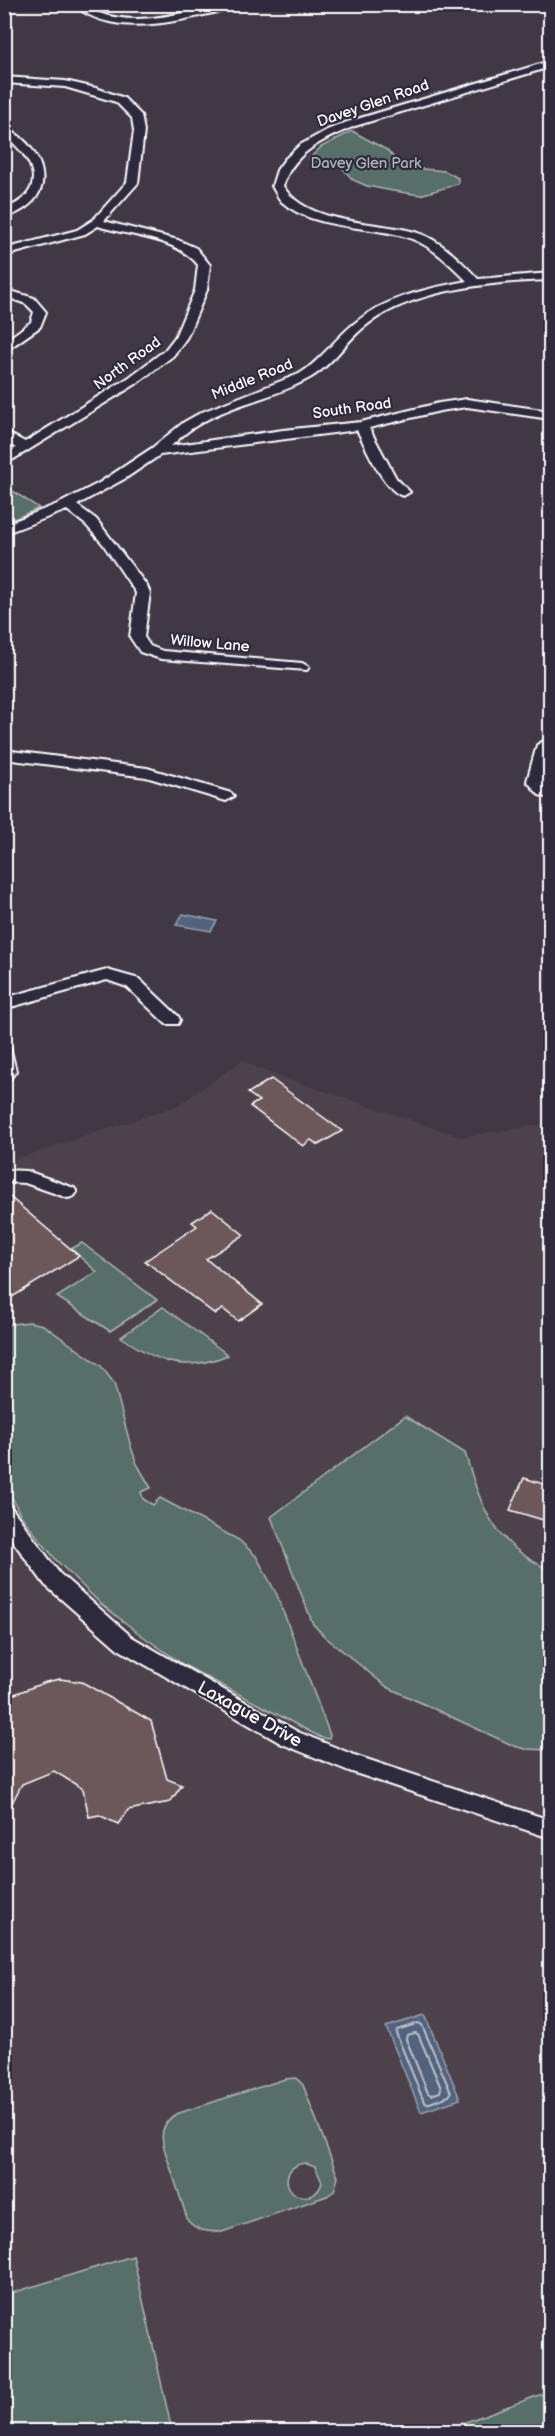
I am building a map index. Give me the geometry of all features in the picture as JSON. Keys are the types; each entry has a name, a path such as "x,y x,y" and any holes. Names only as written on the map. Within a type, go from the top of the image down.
{"street":[{"path":"78,4 96,15 141,22 165,20 231,5"},
{"name":"Davey Glen Road","path":"477,284 450,256 419,238 331,219 292,206 279,192 277,178 284,167 306,145 319,137 351,124 550,64"},
{"path":"4,80 65,84 120,100 137,117 139,131 132,183 97,222 81,232 4,253"},
{"path":"4,131 21,142 39,176 32,196 4,215"},
{"name":"North Road","path":"4,460 132,381 169,353 181,337 201,290 204,265 192,250 174,242 124,231 97,222"},
{"name":"Middle Road","path":"4,530 70,506 157,451 191,423 302,378 327,362 359,324 376,313 415,296 522,277 550,277"},
{"path":"4,292 30,301 40,312 36,324 4,348"},
{"name":"South Road","path":"157,451 361,426 439,407 467,403 550,415"},
{"path":"361,426 391,480 403,492"},
{"path":"4,435 25,448"},
{"name":"Willow Lane","path":"70,506 91,522 140,586 143,593 137,637 145,649 161,656 302,667"},
{"path":"550,741 544,745 535,781 544,792 550,793"},
{"path":"4,754 147,773 226,796"},
{"path":"4,1004 106,975 133,983 172,1020"},
{"path":"4,1051 7,1071 4,1076"},
{"path":"4,1176 27,1177 68,1192"},
{"name":"Laxague Drive","path":"4,1513 52,1579 125,1643 291,1738 349,1762 550,1829"}],"shaded area":[{"path":"243,1060 258,1069 461,1137 550,1123 550,2431 5,2431 4,1163 177,1106"}],"green space":[{"name":"Davey Glen Park","path":"352,131 387,150 395,159 412,168 445,171 458,178 458,184 420,195 393,191 367,186 353,180 339,164 326,165 309,159 321,147"},
{"path":"5,486 39,508 5,523"},
{"path":"82,1243 157,1300 110,1331 57,1297 97,1272 71,1249"},
{"path":"163,1307 228,1355 198,1363 172,1362 147,1353 121,1337"},
{"path":"29,1322 43,1325 101,1366 114,1383 131,1447 137,1464 151,1488 141,1492 143,1499 153,1505 160,1498 239,1540 256,1556 277,1595 330,1735 329,1739 322,1738 184,1665 141,1635 101,1604 56,1560 21,1516 5,1483 4,1325"},
{"path":"405,1416 465,1453 477,1491 492,1523 515,1549 550,1570 550,1627 543,1635 550,1640 550,1750 514,1746 387,1687 324,1636 313,1624 271,1517"},
{"path":"296,2078 303,2085 338,2177 334,2191 327,2196 222,2232 195,2227 188,2221 164,2148 162,2138 165,2125 176,2114 285,2079","holes":["304,2163 315,2167 322,2182 316,2193 305,2196 296,2195 291,2191 287,2181 293,2168"]},
{"path":"133,2256 172,2431 5,2431 5,2295"},
{"path":"550,2391 550,2431 441,2431"}],"water":[{"path":"183,914 217,921 211,931 176,925"},
{"path":"425,2015 460,2099 421,2112 386,2027"}],"building":[{"path":"271,1079 342,1131 318,1145 311,1140 303,1146 250,1106 259,1101 248,1093"},
{"path":"4,1192 79,1256 4,1302"},
{"path":"212,1209 244,1235 206,1259 262,1304 238,1321 223,1309 215,1314 145,1261 197,1226 192,1222"},
{"path":"524,1478 550,1486 550,1522 510,1510"},
{"path":"60,1679 82,1682 151,1721 167,1779 182,1785 170,1802 128,1810 118,1824 99,1815 89,1817 83,1789 54,1771 22,1784 4,1818 4,1698"}]}
